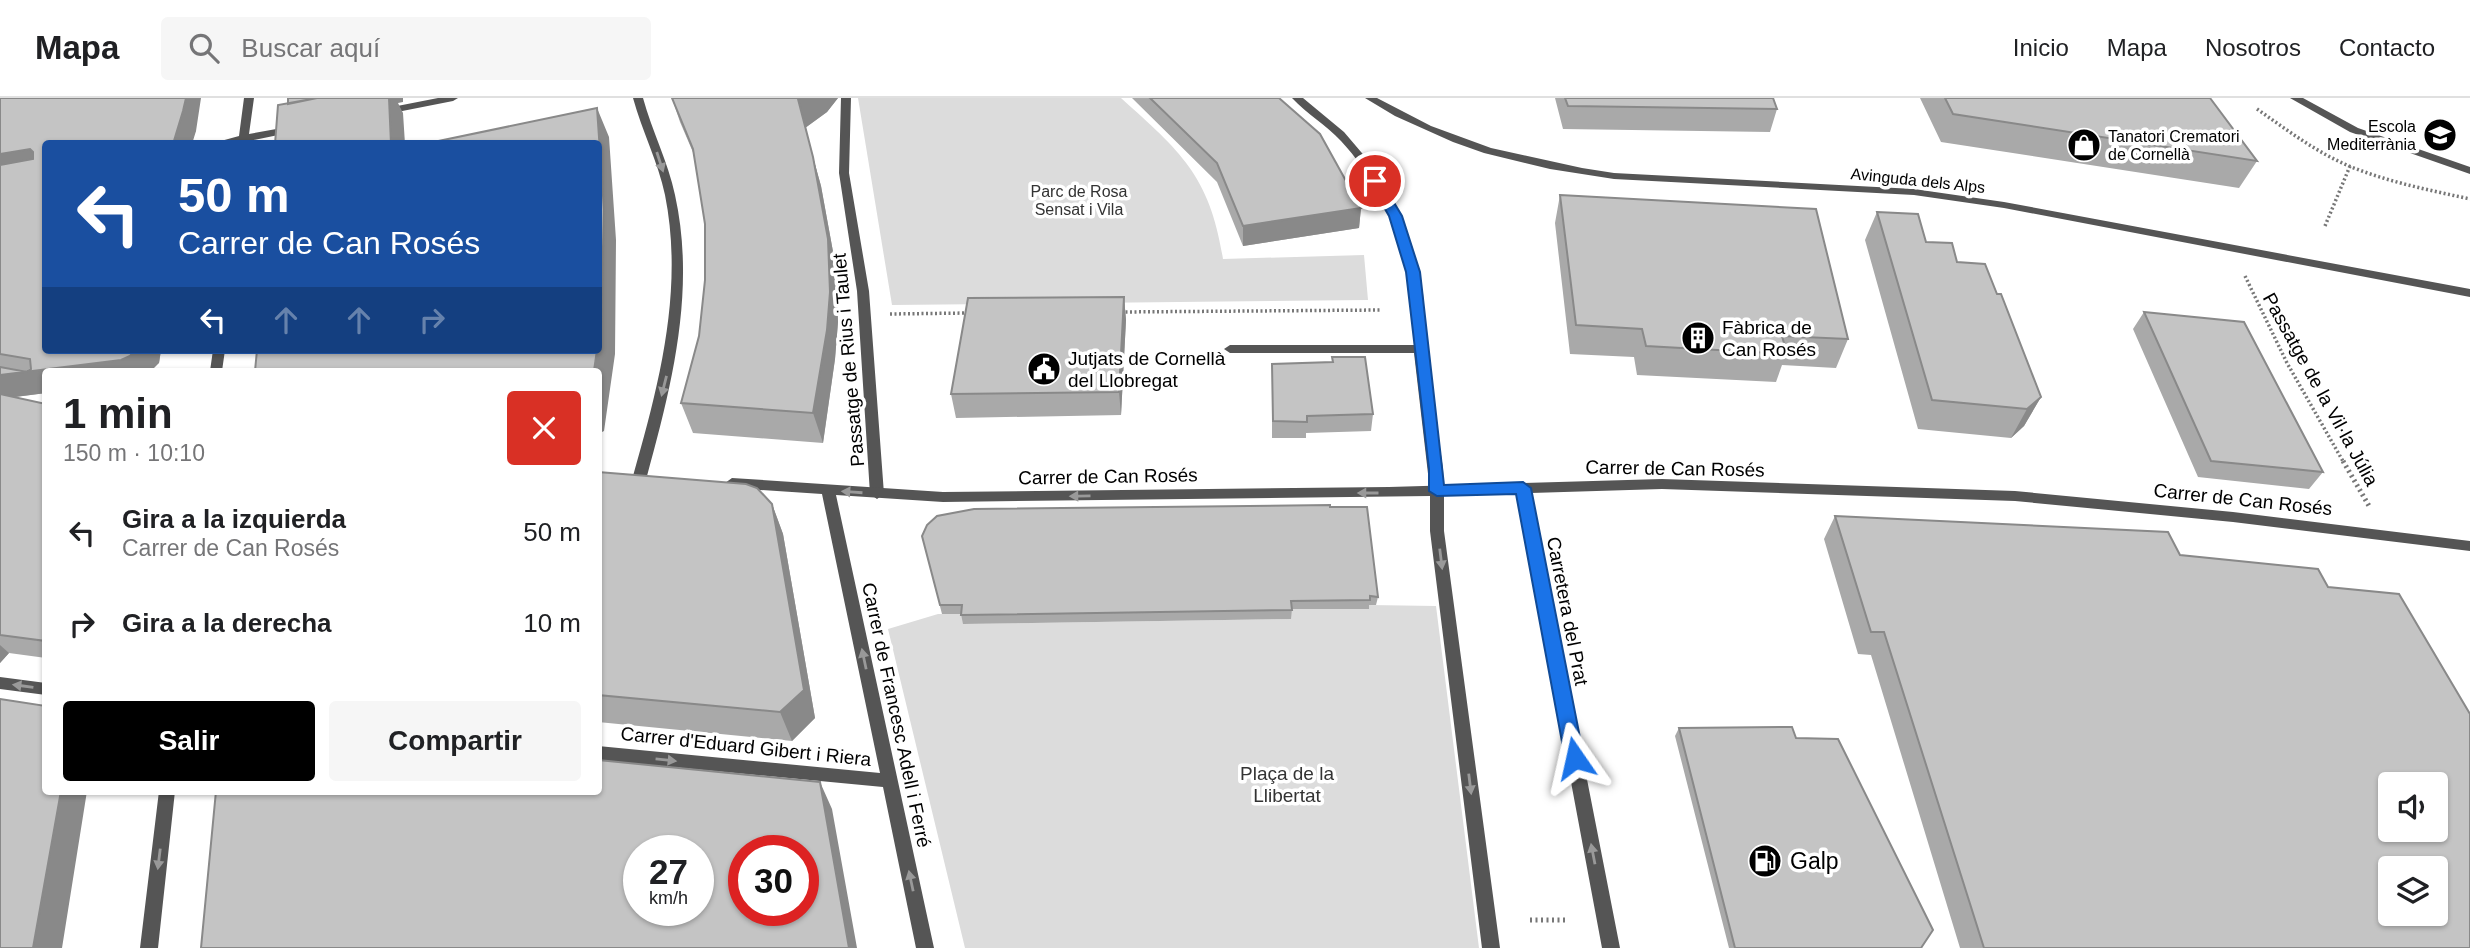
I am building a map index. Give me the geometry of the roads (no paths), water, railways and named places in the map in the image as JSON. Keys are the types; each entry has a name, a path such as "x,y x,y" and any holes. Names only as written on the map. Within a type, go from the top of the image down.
{"street":[{"path":"244,140 249,98"},
{"path":"376,113 453,98"},
{"path":"638,98 672,204 678,274 675,328 669,365 640,476"},
{"name":"Passatge de Rius i Taulet","path":"846,98 844,173 864,314 877,494"},
{"path":"1297,98 1345,139 1362,160 1396,216 1413,272 1436,469 1437,531 1491,948"},
{"name":"Avinguda dels Alps","path":"1370,98 1417,124 1464,143 1518,160 1566,170 1614,176 1938,195 2018,207 2470,293"},
{"path":"2295,98 2354,130 2470,171"},
{"path":"248,140 311,125"},
{"path":"1230,349 1420,349"},
{"name":"Carrer de Can Rosés","path":"712,482 943,497 1437,491 1662,484 2015,496 2246,518 2470,546"},
{"name":"Carretera del Prat","path":"1523,488 1611,948"},
{"name":"Carrer de Francesc Adell i Ferré","path":"828,491 925,948"},
{"path":"0,683 42,688"},
{"name":"Carrer d'Eduard Gibert i Riera","path":"602,753 890,782"},
{"path":"149,948 167,795"}],"place":[{"name":"Escola Mediterrània","path":"2440,135"},
{"name":"Tanatori Crematori de Cornellà","path":"2084,145"},
{"name":"Fàbrica de Can Rosés","path":"1698,338"},
{"name":"Jutjats de Cornellà del Llobregat","path":"1044,369"},
{"name":"Galp","path":"1765,861"}],"park label":[{"name":"Parc de Rosa Sensat i Vila","path":"1079,200"},
{"name":"Plaça de la Llibertat","path":"1287,784"}]}
